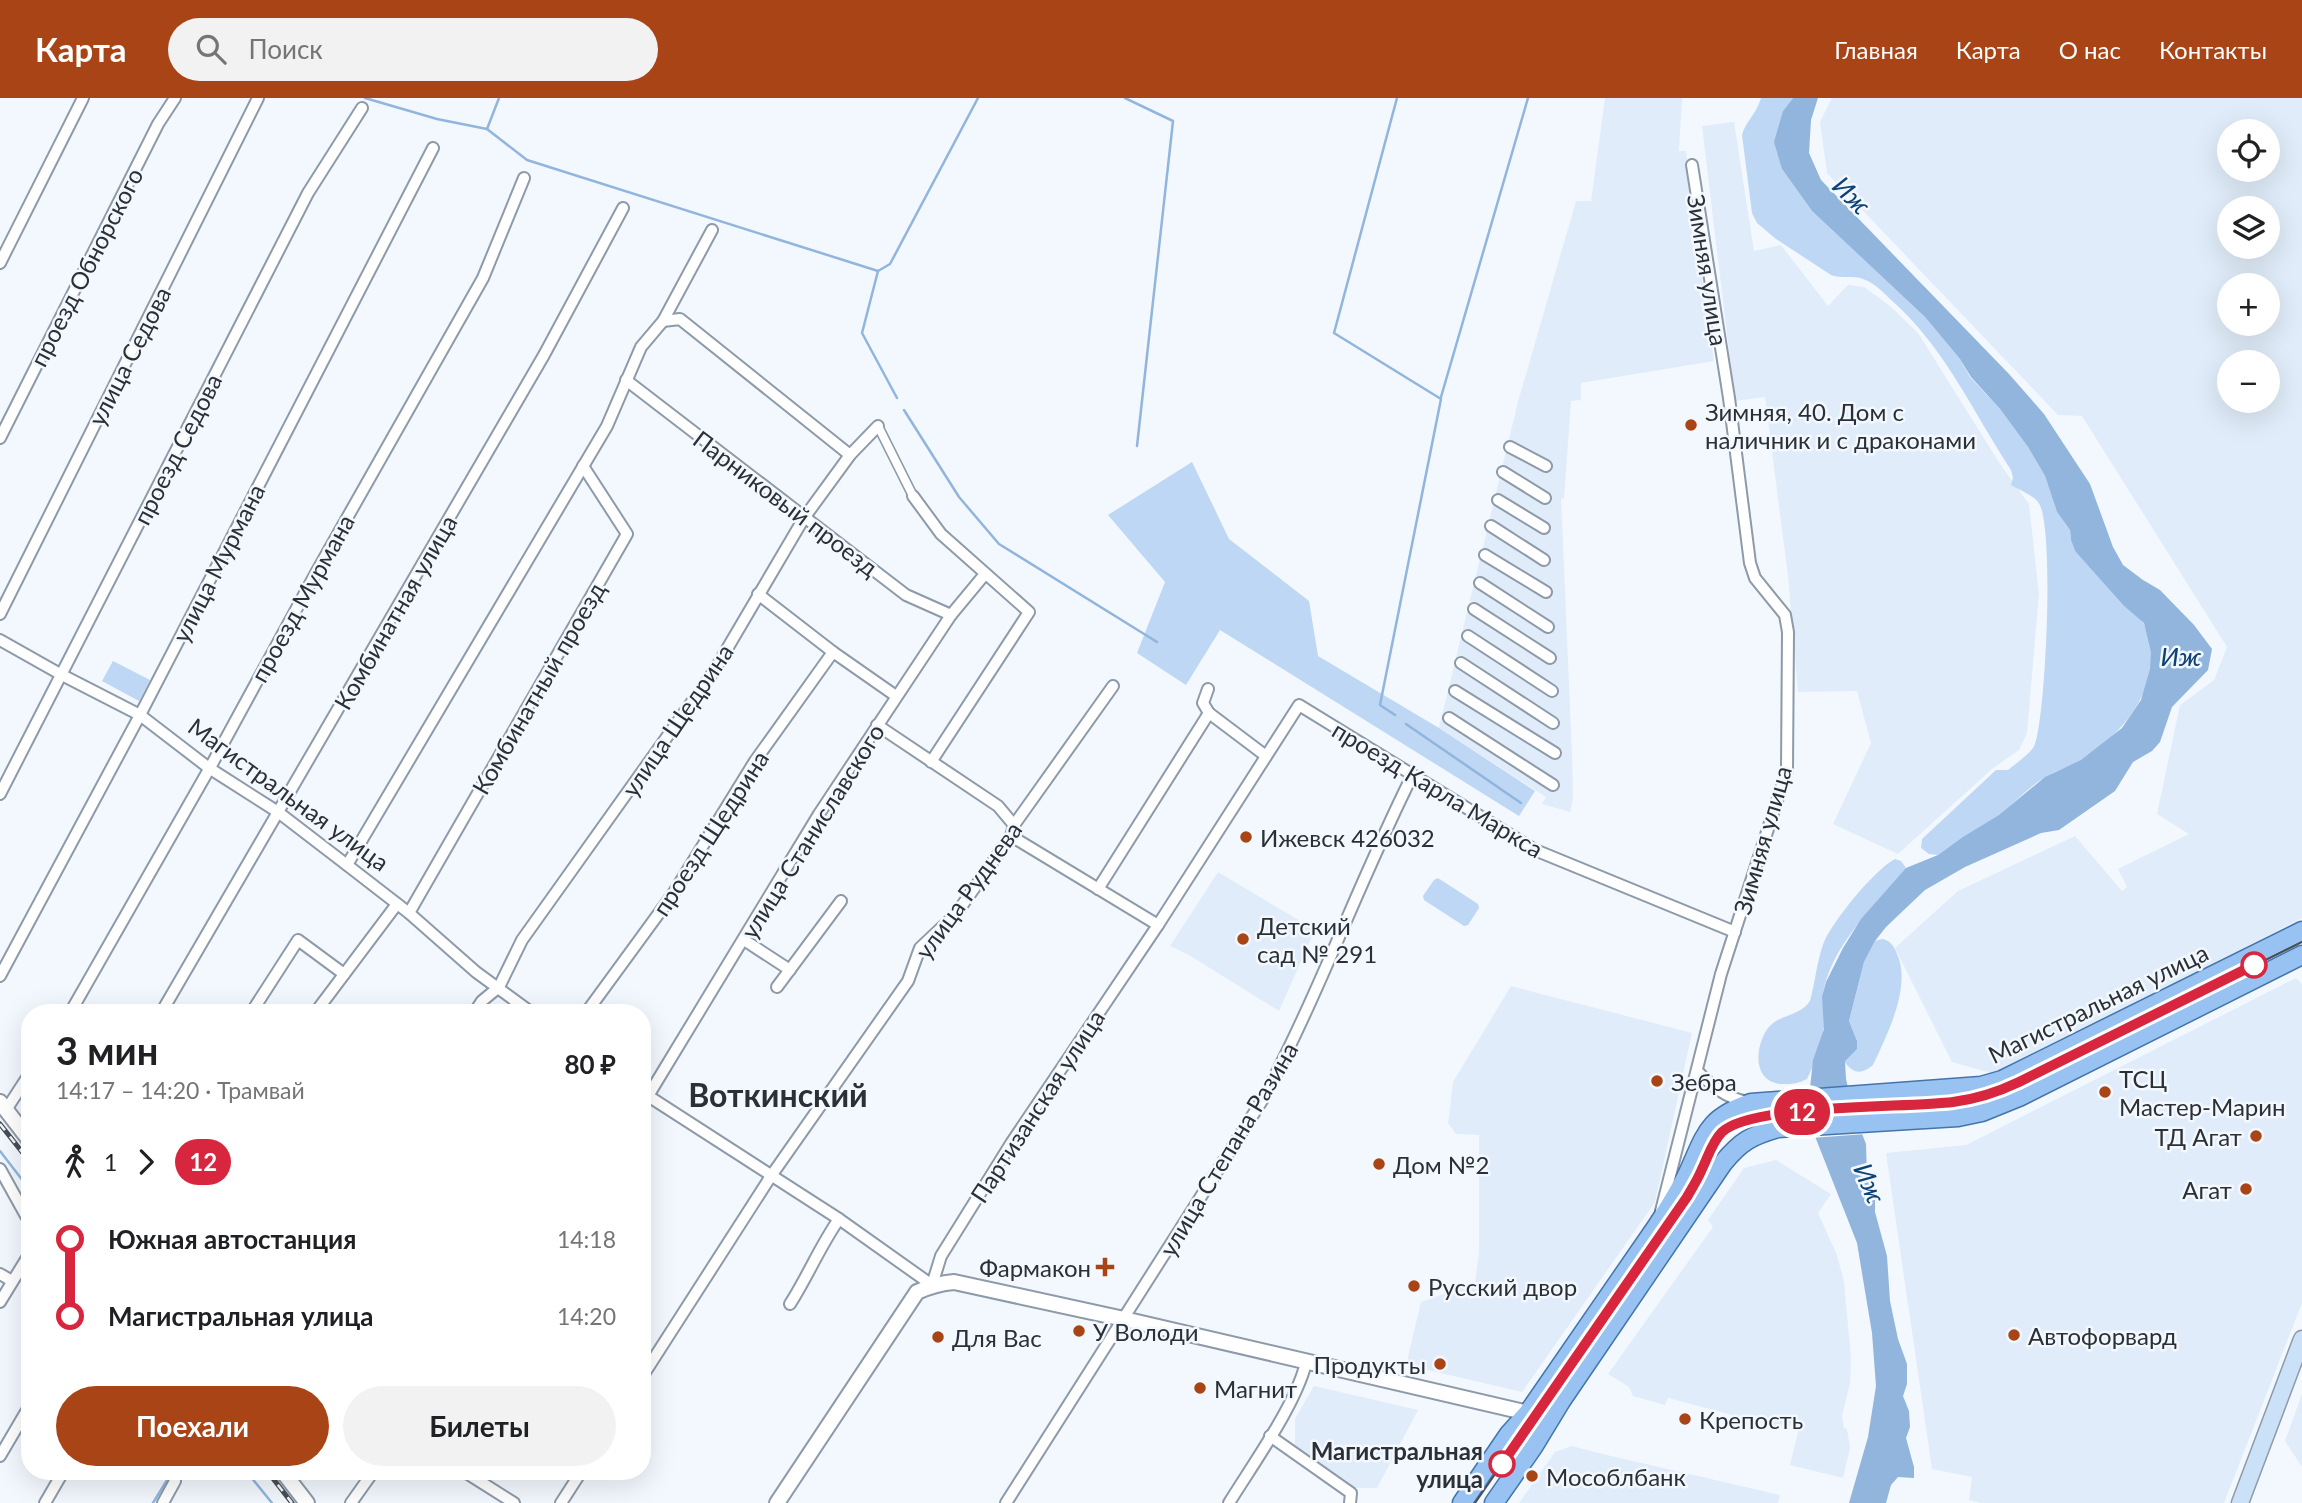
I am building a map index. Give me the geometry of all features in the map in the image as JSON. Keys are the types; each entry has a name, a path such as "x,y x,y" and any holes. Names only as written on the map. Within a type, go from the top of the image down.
{"main road":[{"name":"Магистральная улица","path":"1462,1503 1509,1434 1528,1413 1657,1226 1678,1194 1704,1136 1715,1122 1731,1110 1751,1103 1960,1089 2002,1080 2302,930"},
{"name":"Магистральная улица","path":"1494,1503 1723,1163 1734,1149 1750,1136 1778,1128 1958,1117 1982,1112 2019,1097 2302,955"},
{"path":"2240,1503 2302,1339"},
{"path":"1528,1413 1549,1419"}],"street":[{"path":"0,263 83,98"},
{"name":"проезд Обнорского","path":"0,438 158,124 175,98"},
{"name":"улица Седова","path":"0,614 258,98"},
{"name":"проезд Седова","path":"0,794 308,193 362,108"},
{"name":"улица Мурмана","path":"0,976 140,715 433,148"},
{"name":"Зимняя улица","path":"1657,1226 1721,974 1787,770 1788,632 1785,615 1755,578 1750,564 1729,398 1692,165"},
{"name":"проезд Мурмана","path":"74,1004 483,278 524,178"},
{"name":"Комбинатная улица","path":"166,1004 544,355 624,208"},
{"path":"347,865 607,426 641,347 663,321 712,230"},
{"path":"663,321 680,319 850,455"},
{"name":"Парниковый проезд","path":"626,380 906,595 951,615"},
{"path":"878,426 913,496 941,534 1029,612 931,762"},
{"name":"улица Щедрина","path":"480,1004 499,988 522,940 714,671 804,518 850,455 878,426"},
{"path":"1510,447 1546,466"},
{"name":"Комбинатный проезд","path":"409,913 627,534 583,466"},
{"path":"1503,472 1545,498"},
{"path":"1498,500 1544,528"},
{"path":"1491,526 1544,560"},
{"path":"1485,555 1546,592"},
{"name":"улица Станиславского","path":"651,1085 877,725 951,615 985,574"},
{"path":"1480,583 1548,626"},
{"path":"758,594 833,652 897,696"},
{"path":"1474,609 1550,658"},
{"path":"1468,636 1552,691"},
{"name":"Магистральная улица","path":"0,640 140,715 209,768 278,812 409,913 476,972 519,1004"},
{"name":"проезд Щедрина","path":"593,1004 673,894 755,761 833,652"},
{"path":"1461,663 1553,723"},
{"name":"улица Руднева","path":"651,1363 771,1176 908,981 920,948 956,914 1113,686"},
{"path":"1208,689 1203,703 1209,713 1266,757"},
{"path":"1455,691 1555,753"},
{"name":"проезд Карла Маркса","path":"1299,705 1535,850 1735,932"},
{"name":"Партизанская улица","path":"777,1503 917,1292 932,1284 941,1256 1012,1142 1158,925 1299,705"},
{"path":"1098,888 1209,713"},
{"path":"1449,718 1553,785"},
{"path":"877,725 998,806 1013,831 1158,925"},
{"name":"улица Степана Разина","path":"1006,1503 1263,1099 1293,1042 1338,936 1412,776"},
{"path":"777,987 841,901"},
{"path":"322,1004 397,904"},
{"path":"257,1004 298,940 344,974"},
{"path":"744,940 790,970"},
{"path":"1698,1070 1722,1093 1751,1103"},
{"path":"21,1084 3,1106 21,1129"},
{"path":"651,1098 839,1219 932,1284 954,1282 1528,1413"},
{"path":"0,1169 21,1207"},
{"path":"790,1304 839,1219"},
{"path":"0,1302 21,1268"},
{"path":"0,1274 12,1282"},
{"path":"1229,1503 1302,1379 1306,1363"},
{"path":"0,1456 4,1442 21,1418"},
{"path":"1270,1436 1350,1498"},
{"path":"45,1503 58,1480"},
{"path":"290,1480 307,1503"},
{"path":"351,1503 367,1480"},
{"path":"478,1480 514,1503"},
{"path":"561,1503 576,1480"},
{"path":"163,1503 175,1481"}],"shaded area":[{"path":"1605,98 1682,98 1679,151 1686,151 1695,220 1699,220 1696,235 1714,361 1581,383 1581,400 1571,401 1564,499 1561,498 1572,754 1573,798 1570,812 1542,804 1546,797 1439,728 1518,402 1576,201 1591,201"},
{"path":"1761,98 1793,98 1783,111 1782,169 1812,211 1925,317 1960,359 1970,377 2000,409 2045,476 2057,512 2070,530 2075,551 2121,603 2142,621 2151,645 2147,685 2126,721 2112,736 2080,761 2054,772 2028,789 2001,814 1938,855 1929,854 1921,848 1922,839 1996,770 2008,770 2035,744 2042,697 2047,619 2043,517 2036,499 2011,485 2011,470 1970,402 1926,336 1908,316 1870,282 1831,275 1776,239 1757,223 1752,213 1742,135"},
{"path":"1832,98 2302,98 2302,918 1998,1075 1952,1062 1895,948 1958,891 2075,836 2122,891 2127,887 2118,869 2189,834 2157,814 2180,705 2214,680 2227,647 2082,416 2058,415 1827,173 1820,122"},
{"path":"1734,122 1754,251 1781,245 1828,306 1848,285 1864,287 1890,306 1918,333 2002,467 2029,504 2039,594 2027,733 2019,750 1992,769 1898,854 1833,824 1871,743 1857,691 1798,692 1788,576 1765,397 1735,401 1702,126"},
{"path":"1192,462 1229,539 1309,601 1318,656 1439,728 1535,791 1519,816 1220,630 1186,685 1137,653 1165,582 1108,515"},
{"path":"113,661 150,680 139,701 102,681"},
{"path":"1895,859 1901,861 1906,868 1860,922 1831,967 1824,990 1823,1032 1807,1079 1786,1084 1768,1080 1759,1066 1758,1058 1766,1031 1776,1021 1800,1010 1810,1001 1820,956 1829,933 1866,885"},
{"name":"Детский сад № 291","path":"1218,872 1312,928 1314,932 1279,1011 1170,946"},
{"path":"1438,878 1478,904 1479,908 1468,925 1464,926 1424,900 1423,896"},
{"path":"1882,939 1895,948 1897,954 1901,967 1900,995 1891,1025 1873,1065 1857,1072 1844,1061 1857,1049 1857,1041 1849,1021 1864,962 1875,941"},
{"path":"2296,978 2302,984 2302,1303 2224,1503 1981,1503 1969,1500 1972,1477 1932,1469 1886,1153 1966,1145"},
{"path":"1511,986 1692,1033 1655,1202 1522,1392 1406,1365 1421,1302 1475,1283 1479,1253 1479,1135 1456,1134 1448,1123 1453,1082"},
{"path":"1776,1160 1831,1194 1818,1213 1837,1255 1844,1282 1851,1358 1850,1383 1842,1416 1850,1448 1843,1478 1790,1465 1799,1428 1784,1424 1782,1428 1668,1398 1665,1405 1633,1396 1629,1387 1608,1374 1713,1227 1708,1220 1744,1168"},
{"path":"1314,1386 1418,1410 1377,1488 1355,1488 1295,1445 1295,1419"},
{"path":"2302,1394 2302,1467 2285,1441"},
{"path":"1572,1446 1780,1495 1778,1503 1519,1503 1555,1452"}],"water":[{"name":"Иж","path":"1793,98 1818,98 1811,120 1809,153 1821,180 2009,374 2044,414 2090,484 2113,547 2123,565 2160,590 2194,625 2212,649 2208,670 2172,707 2160,742 2152,751 2133,762 2115,791 2059,830 2041,833 1965,867 1925,890 1886,927 1864,962 1849,1021 1857,1041 1857,1049 1845,1061 1846,1079 1854,1113 1866,1144 1867,1177 1875,1198 1875,1212 1887,1256 1890,1301 1898,1339 1907,1364 1907,1384 1903,1396 1909,1411 1910,1427 1906,1438 1914,1467 1914,1478 1898,1477 1891,1485 1886,1503 1849,1503 1868,1437 1876,1386 1872,1333 1857,1243 1807,1116 1813,1060 1824,1029 1822,997 1826,982 1861,919 1906,868 1938,855 1999,815 2045,777 2081,760 2122,728 2141,700 2150,669 2151,652 2144,623 2123,605 2075,551 2070,530 2057,512 2045,476 2000,409 1971,377 1960,359 1925,317 1812,211 1782,169 1774,142 1783,111"}],"pier":[{"path":"1852,1089 1866,1134 1811,1138 1803,1116 1805,1093"}],"waterway":[{"path":"365,98 437,119 487,129 527,160 878,271"},
{"path":"487,129 499,98"},
{"path":"897,398 862,333 878,271 890,264 978,98"},
{"path":"1125,98 1173,121 1137,446"},
{"path":"1395,715 1380,705 1441,399 1334,333 1397,98"},
{"path":"1441,397 1528,98"},
{"path":"904,410 959,497 999,544 1157,642"},
{"path":"1406,724 1521,803"},
{"path":"0,1151 21,1178"},
{"path":"153,1503 167,1480"},
{"path":"253,1480 272,1503"}],"tram line":[{"path":"1475,1503 1687,1197 1722,1132 1738,1123 1764,1116 1953,1102 1987,1095 2019,1082 2302,942"},
{"name":"12","path":"1502,1464 1687,1197 1712,1146 1722,1132 1735,1122 1777,1113 1899,1107 1980,1097 2019,1082 2254,965"}],"railway":[{"path":"0,1124 21,1151"},
{"path":"274,1480 292,1503"}],"place":[{"name":"Зимняя, 40. Дом с наличник и с драконами","path":"1691,425"},
{"name":"Ижевск 426032","path":"1246,837"},
{"name":"Детский сад № 291","path":"1243,939"},
{"name":"Зебра","path":"1657,1081"},
{"name":"ТСЦ Мастер-Марин","path":"2105,1092"},
{"name":"ТД Агат","path":"2256,1136"},
{"name":"Дом №2","path":"1379,1164"},
{"name":"Агат","path":"2246,1189"},
{"name":"Фармакон","path":"1105,1267"},
{"name":"Русский двор","path":"1414,1286"},
{"name":"У Володи","path":"1079,1331"},
{"name":"Автофорвард","path":"2014,1335"},
{"name":"Для Вас","path":"938,1337"},
{"name":"Продукты","path":"1440,1364"},
{"name":"Магнит","path":"1200,1388"},
{"name":"Крепость","path":"1685,1419"},
{"name":"Магистральная улица","path":"1502,1464"},
{"name":"Мособлбанк","path":"1532,1476"}],"district":[{"name":"Воткинский","path":"778,1094"}]}
